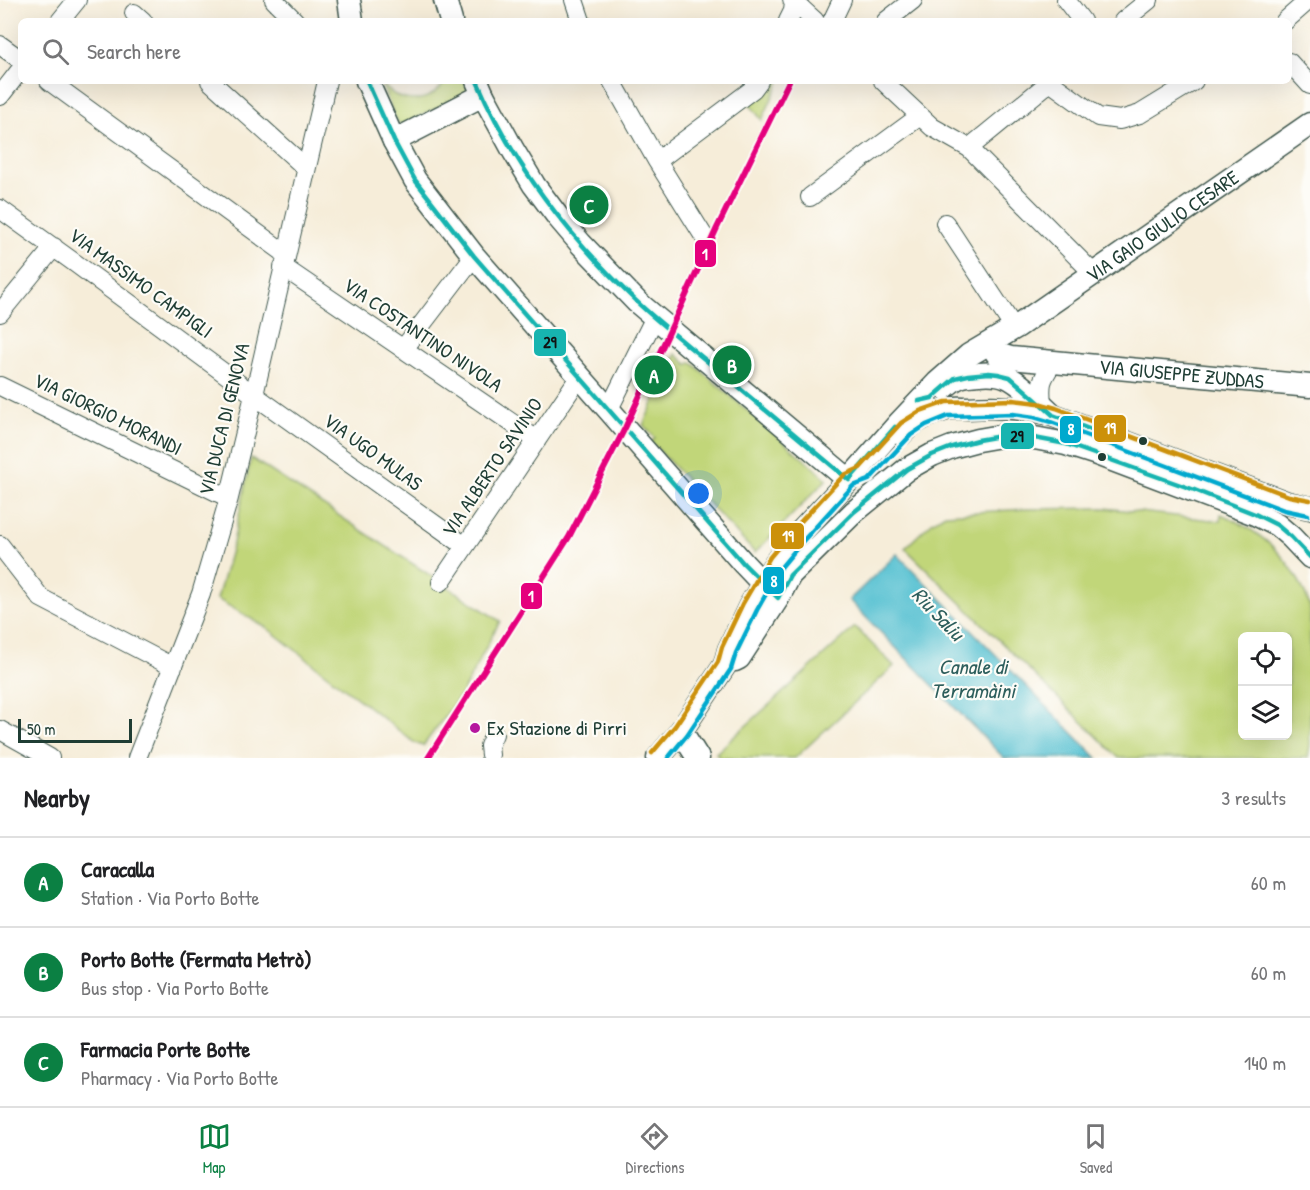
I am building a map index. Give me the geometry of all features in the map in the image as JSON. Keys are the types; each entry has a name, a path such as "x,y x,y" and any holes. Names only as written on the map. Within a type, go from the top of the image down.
{"street":[{"path":"62,18 77,0"},
{"path":"273,0 293,18"},
{"path":"445,0 450,18"},
{"path":"574,0 580,18"},
{"path":"833,18 842,0"},
{"path":"890,18 913,0"},
{"path":"1066,0 1080,18"},
{"path":"1288,18 1309,0"},
{"path":"790,18 793,11 804,7"},
{"path":"0,45 18,58"},
{"path":"1292,65 1310,85"},
{"path":"0,96 18,73"},
{"name":"VIA COSTANTINO NIVOLA","path":"53,84 403,350 537,440"},
{"path":"213,84 306,168"},
{"name":"VIA DUCA DI GENOVA","path":"137,758 201,594 229,498 326,84"},
{"path":"368,84 394,141 415,180 474,256 771,591"},
{"path":"614,84 657,161 703,235"},
{"path":"657,161 757,84"},
{"path":"886,84 932,127 969,148 1094,274"},
{"path":"969,148 1041,84 1098,117 1120,120 1140,114 1189,84"},
{"path":"394,141 480,88 524,167 558,217 605,270 655,317 849,480"},
{"path":"810,197 920,116"},
{"name":"VIA GAIO GIULIO CESARE","path":"1014,328 1310,123"},
{"name":"VIA MASSIMO CAMPIGLI","path":"0,209 254,395"},
{"path":"945,223 1014,328 1005,345 1003,358"},
{"path":"0,313 54,247"},
{"path":"403,350 474,256"},
{"path":"609,409 655,317"},
{"path":"658,758 681,731 725,665 739,658 771,591 776,562 796,537 937,383 969,355 1003,358 1047,410"},
{"name":"VIA GIUSEPPE ZUDDAS","path":"920,401 932,398 955,378 989,373 998,374 1003,358 1310,386"},
{"path":"1047,410 1040,387 1041,380 1053,362"},
{"name":"VIA ALBERTO SAVINIO","path":"441,582 580,376"},
{"name":"VIA GIORGIO MORANDI","path":"0,386 229,498"},
{"name":"VIA UGO MULAS","path":"254,395 465,546"},
{"path":"849,480 864,474 906,429 923,418 946,409 1013,407 1047,410 1287,503 1310,508"},
{"path":"771,591 854,512 907,469 952,447 1001,436 1024,436 1094,453 1255,514 1277,525 1310,557"},
{"path":"0,545 41,598 173,667"},
{"path":"0,730 50,758"},
{"path":"681,731 698,758"},
{"path":"492,757 489,746 494,734"}],"green space":[{"path":"381,84 396,95 413,100 431,95 443,84 468,84 468,92 403,125 398,123"},
{"path":"765,84 779,84 762,120 747,101"},
{"path":"676,354 688,365 691,362 827,479 755,553 651,442 655,438 643,425"},
{"path":"251,458 500,621 462,693 423,746 415,743 267,628 217,599 233,543"},
{"path":"1104,508 1220,521 1221,514 1251,530 1265,540 1287,562 1304,591 1310,607 1310,745 1308,758 1119,758 905,548 932,522 945,514 1026,509"},
{"path":"855,627 894,666 795,758 720,758 716,753"}],"water":[{"name":"Canale di Terramàini","path":"897,554 1097,758 1004,758 849,600"}],"transit line":[{"name":"29","path":"368,84 394,141 415,180 474,256 744,564 778,598 790,575 854,512 907,469 952,447 1001,436 1024,436 1066,444 1192,489 1277,525 1310,557"},
{"name":"29","path":"478,84 491,112 526,171 545,199 588,252 656,319 849,480 895,427"},
{"name":"1","path":"428,758 569,537 625,428 717,228 788,84"},
{"name":"29","path":"919,401 932,398 955,378 989,373 998,374 1010,377 1053,415 1102,434"},
{"name":"19","path":"652,753 675,726 718,662 722,647 743,603 770,557 844,475 860,468 901,423 920,411 946,402 1013,400 1038,403 1289,496 1310,500"},
{"name":"8","path":"668,758 687,735 731,669 736,653 757,610 782,566 853,486 869,480 911,435 926,425 948,416 1013,414 1034,417 1284,510 1308,515"}],"place":[{"name":"Farmacia Porte Botte","path":"589,205"},
{"name":"Porto Botte (Fermata Metrò)","path":"732,365"},
{"name":"Caracalla","path":"654,375"},
{"name":"Ex Stazione di Pirri","path":"475,728"}],"water label":[{"name":"Riu Saliu","path":"938,614"}]}
